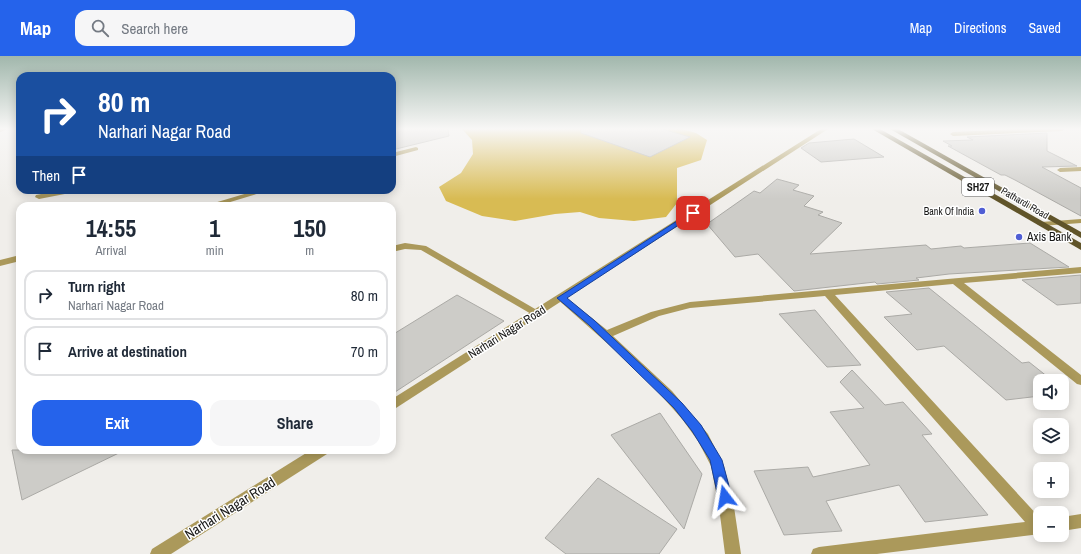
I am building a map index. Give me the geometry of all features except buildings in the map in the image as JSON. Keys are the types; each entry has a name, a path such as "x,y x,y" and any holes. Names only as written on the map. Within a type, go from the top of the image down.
{"main road":[{"name":"Pathardi Road","path":"915,152 1081,247"},
{"path":"933,152 1081,235"}],"street":[{"name":"Narhari Nagar Road","path":"396,402 789,152"},
{"path":"1060,170 1081,169"},
{"path":"39,197 53,194"},
{"path":"235,202 256,194"},
{"path":"1041,224 1081,221"},
{"path":"396,248 405,246 423,248 537,313"},
{"path":"0,263 16,259"},
{"path":"605,335 655,314 690,305 1081,270"},
{"path":"956,282 1081,381"},
{"path":"828,293 1033,520"},
{"path":"561,298 605,335 678,406 696,428 716,460 725,497 733,554"},
{"name":"Narhari Nagar Road","path":"158,554 316,454"},
{"path":"1069,523 1081,521"},
{"path":"819,554 1033,528"}],"shaded area":[{"path":"473,152 703,152 701,160 677,168 677,203 666,217 634,221 599,218 580,212 555,214 515,221 482,216 446,201 439,187 461,173"}],"place":[{"name":"Bank Of India","path":"982,211"},
{"name":"Axis Bank","path":"1019,237"}],"route":[{"path":"693,213 561,298 592,323 655,382 678,406 696,428 716,460 725,497"}]}
